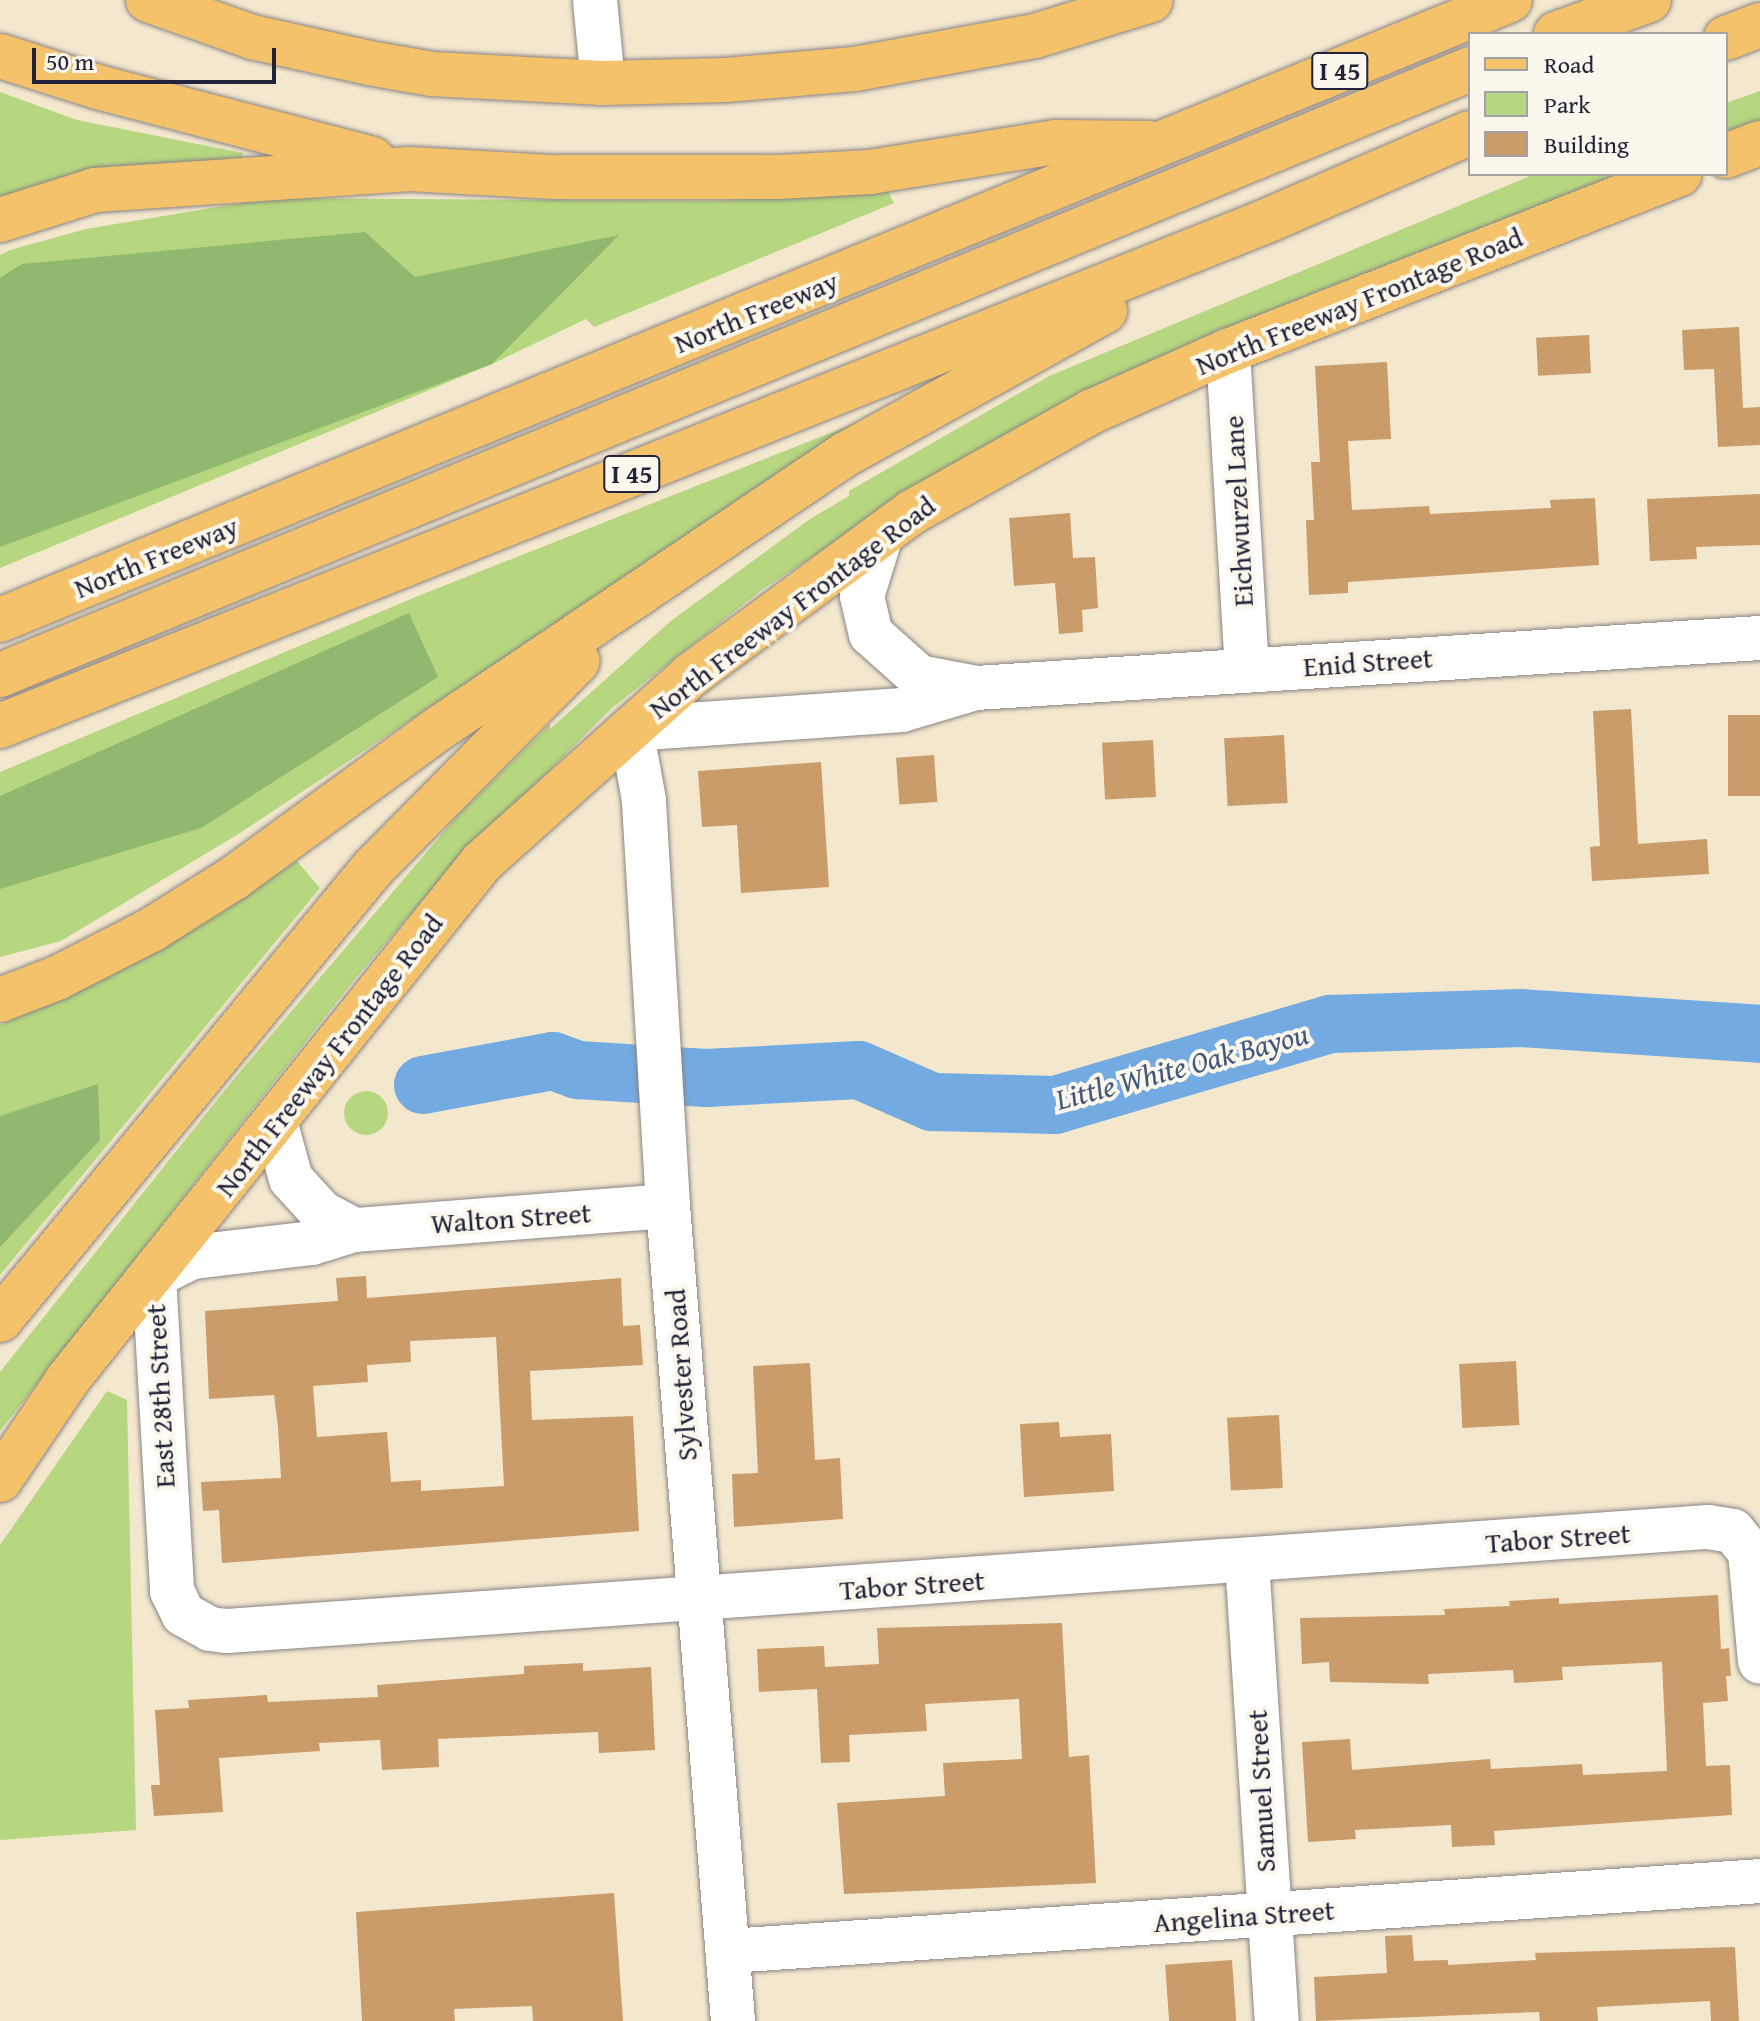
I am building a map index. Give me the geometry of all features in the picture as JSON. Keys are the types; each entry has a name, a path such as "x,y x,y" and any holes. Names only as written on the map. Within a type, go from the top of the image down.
{"main road":[{"path":"148,0 252,37 369,63 432,74 603,83 726,80 855,69 1035,36 1151,0"},
{"name":"North Freeway","path":"0,620 1170,143 1510,0"},
{"path":"1561,32 1649,0"},
{"path":"1728,37 1760,25"},
{"path":"0,56 98,87 410,169"},
{"name":"North Freeway","path":"0,675 1468,70"},
{"name":"I 45","path":"0,726 1264,222 1468,134"},
{"path":"0,220 95,190 410,169 555,177 779,177 870,172 1056,142 1170,143"},
{"path":"1728,155 1760,143"},
{"name":"North Freeway Frontage Road","path":"0,1480 68,1379 154,1276 482,862 691,675 912,512 1093,411 1228,351 1675,176"},
{"path":"0,1000 57,978 151,930 235,877 441,727 660,584 846,454 1264,222"},
{"path":"0,1320 373,868 501,735 660,584"}],"street":[{"path":"595,0 603,83"},
{"name":"Eichwurzel Lane","path":"1228,351 1247,670"},
{"name":"Enid Street","path":"881,535 862,596 871,634 903,668 919,677 976,688"},
{"name":"Enid Street","path":"631,729 902,710 976,688 1760,638"},
{"name":"Sylvester Road","path":"631,729 644,800 667,1185 733,2021"},
{"path":"275,1121 291,1179 322,1213 354,1230"},
{"name":"Walton Street","path":"154,1276 192,1257 312,1243 354,1230 667,1185"},
{"name":"East 28th Street","path":"154,1276 167,1517"},
{"name":"Tabor Street","path":"167,1517 175,1601 183,1614 210,1629 699,1600 1697,1527 1720,1528 1742,1538 1751,1562 1760,1662"},
{"name":"Samuel Street","path":"1247,1561 1277,2021"},
{"name":"Angelina Street","path":"729,1951 1760,1881"}],"green space":[{"path":"1760,91 1760,124 1728,135 1728,102"},
{"path":"0,92 77,120 243,153 240,160 0,201"},
{"path":"1530,176 1620,176 949,468 763,589 612,708 439,881 354,980 0,1431 0,1372 233,1080 459,814 550,724 550,729 672,620 810,519 849,496 849,491 1049,376"},
{"path":"888,192 894,203 594,327 586,319 492,364 0,568 0,255 10,250 86,229 271,198 712,201"},
{"path":"365,232 415,277 619,235 492,364 0,547 0,278 22,264"},
{"path":"863,420 240,833 61,941 0,957 0,772 418,596"},
{"path":"409,613 438,677 201,828 0,889 0,796"},
{"path":"297,861 320,888 0,1275 0,1025 149,956"},
{"path":"98,1084 100,1140 0,1247 0,1116"},
{"path":"366,1091 381,1098 388,1113 381,1128 366,1135 351,1128 344,1113 351,1098"},
{"path":"107,1391 127,1400 136,1830 0,1840 0,1545"}],"building":[{"path":"1739,327 1743,408 1760,407 1760,445 1718,447 1714,369 1684,370 1682,330"},
{"path":"1589,335 1591,373 1538,376 1536,338"},
{"path":"1387,362 1391,439 1348,441 1352,510 1429,506 1430,514 1551,508 1550,500 1595,498 1599,565 1348,582 1348,593 1309,595 1306,520 1314,520 1311,462 1320,462 1315,366"},
{"path":"1760,494 1760,545 1696,547 1697,559 1650,561 1647,499"},
{"path":"1070,513 1073,558 1095,557 1098,608 1082,610 1083,632 1059,634 1055,583 1014,586 1009,518"},
{"path":"1631,709 1638,844 1707,839 1709,874 1592,881 1590,847 1600,846 1593,711"},
{"path":"1728,715 1760,715 1760,796 1728,796"},
{"path":"1284,735 1288,803 1228,806 1224,738"},
{"path":"1153,740 1156,797 1105,800 1102,743"},
{"path":"934,755 937,802 899,805 896,758"},
{"path":"821,762 829,887 741,893 737,825 702,827 698,771"},
{"path":"366,1276 367,1298 621,1278 623,1326 640,1325 643,1365 530,1371 532,1420 633,1416 639,1531 222,1563 219,1510 203,1511 201,1482 281,1478 278,1427 274,1395 209,1399 205,1311 338,1301 336,1278","holes":["496,1337 504,1486 421,1491 421,1480 391,1482 387,1432 317,1437 313,1386 368,1382 367,1365 411,1362 410,1341"]},
{"path":"1516,1361 1519,1425 1462,1428 1459,1364"},
{"path":"810,1363 815,1460 840,1458 843,1519 734,1527 732,1474 758,1473 753,1366"},
{"path":"1279,1415 1283,1488 1231,1491 1227,1418"},
{"path":"1059,1422 1060,1437 1111,1434 1114,1491 1024,1497 1020,1424"},
{"path":"1718,1595 1721,1649 1729,1648 1731,1676 1726,1676 1728,1701 1703,1703 1706,1766 1730,1765 1732,1815 1494,1831 1495,1845 1452,1847 1451,1825 1355,1830 1356,1839 1308,1842 1302,1742 1350,1739 1352,1770 1490,1759 1491,1769 1582,1764 1583,1775 1667,1771 1662,1662 1562,1667 1563,1680 1514,1683 1513,1670 1428,1674 1429,1684 1330,1682 1329,1662 1302,1664 1300,1618 1445,1615 1444,1609 1510,1606 1509,1601 1559,1598 1559,1604"},
{"path":"1062,1623 1069,1757 1089,1755 1096,1883 844,1894 837,1803 945,1796 943,1763 1022,1759 1019,1699 925,1704 927,1731 849,1735 850,1762 821,1763 817,1689 759,1692 757,1649 824,1646 825,1667 879,1664 877,1628"},
{"path":"583,1663 583,1671 651,1667 655,1750 599,1753 598,1732 438,1739 439,1767 382,1770 380,1740 319,1743 320,1751 219,1758 223,1812 154,1816 151,1785 160,1785 155,1710 189,1708 188,1700 267,1695 268,1702 378,1697 377,1685 524,1674 524,1666"},
{"path":"614,1893 623,2021 533,2021 532,2006 454,2009 455,2021 362,2021 356,1912"},
{"path":"1412,1935 1414,1961 1448,1960 1448,1965 1536,1960 1535,1953 1735,1947 1739,2021 1711,2021 1710,2001 1597,2007 1598,2021 1540,2021 1539,2012 1316,2021 1314,1977 1387,1973 1385,1936"},
{"path":"1232,1960 1236,2021 1169,2021 1165,1965"}],"waterway":[{"name":"Little White Oak Bayou","path":"423,1085 553,1061 578,1070 706,1078 859,1070 932,1102 1055,1105 1331,1024 1521,1018 1760,1034"}]}
